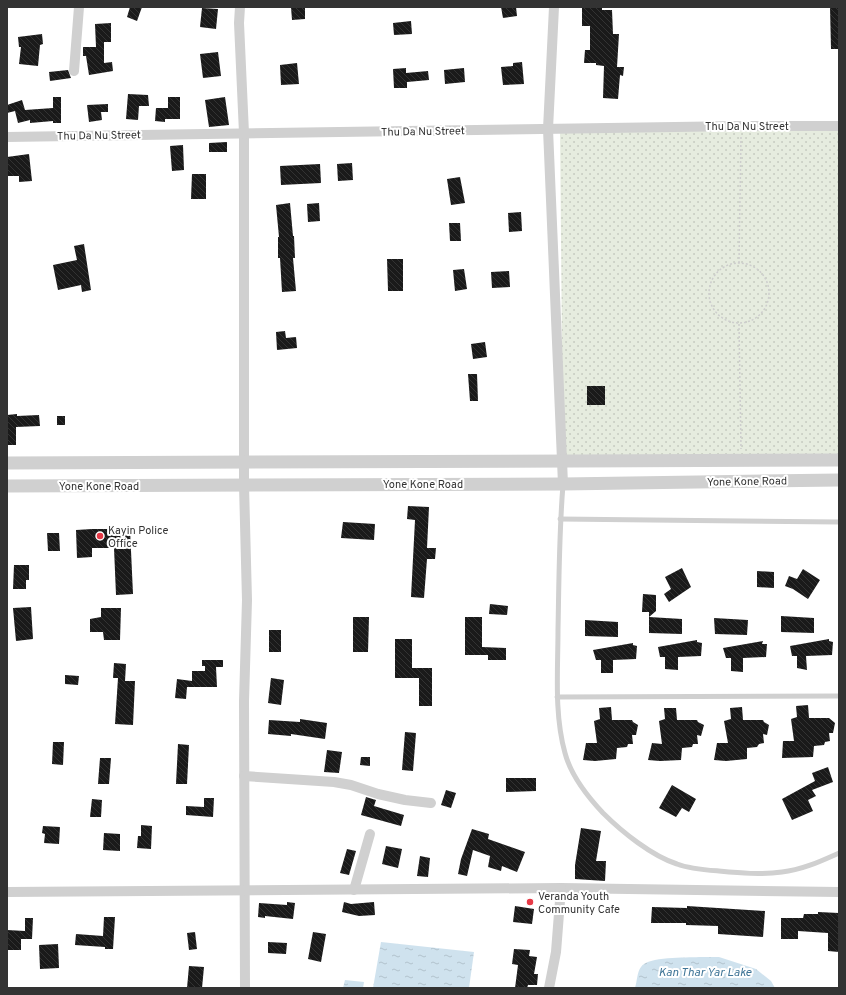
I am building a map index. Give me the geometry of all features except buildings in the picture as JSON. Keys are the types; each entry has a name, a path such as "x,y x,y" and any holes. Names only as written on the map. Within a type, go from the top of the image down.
{"street":[{"path":"74,71 79,7"},
{"path":"240,7 239,23 244,133 244,485 247,600 244,701 245,988"},
{"path":"554,7 548,129 563,484"},
{"name":"Thu Da Nu Street","path":"7,137 741,126 839,126"},
{"path":"7,463 369,463 839,460"},
{"path":"368,484 369,463"},
{"name":"Yone Kone Road","path":"7,486 563,484 839,480"},
{"path":"244,776 334,782 351,785 378,794 405,800 431,803"},
{"path":"354,890 370,834"},
{"path":"7,892 560,888 839,892"},
{"path":"549,988 556,952 560,888"}],"lane":[{"path":"563,484 560,519 557,697 561,736 565,754 575,776 592,801 612,822 633,839 656,854 677,864 706,870 758,873 783,872 803,868 839,853"},
{"path":"560,519 839,522"},
{"path":"557,697 839,696"}],"path":[{"path":"739,263 741,126"},
{"path":"739,263 753,266 761,272 766,281 769,295 767,305 761,314 753,320 739,324 729,322 716,313 711,305 709,295 712,281 717,273 725,267 739,263"},
{"path":"739,324 741,461"}],"shaded area":[{"path":"839,126 839,460 563,462 560,127"}],"water":[{"path":"381,942 474,952 469,988 373,988"},
{"name":"Kan Thar Yar Lake","path":"719,957 756,969 771,981 775,988 635,988 641,967 645,963 659,959"},
{"path":"345,980 364,982 363,988 343,988"}],"place":[{"name":"Kayin Police Office","path":"100,536"},
{"name":"Veranda Youth Community Cafe","path":"530,902"}]}
